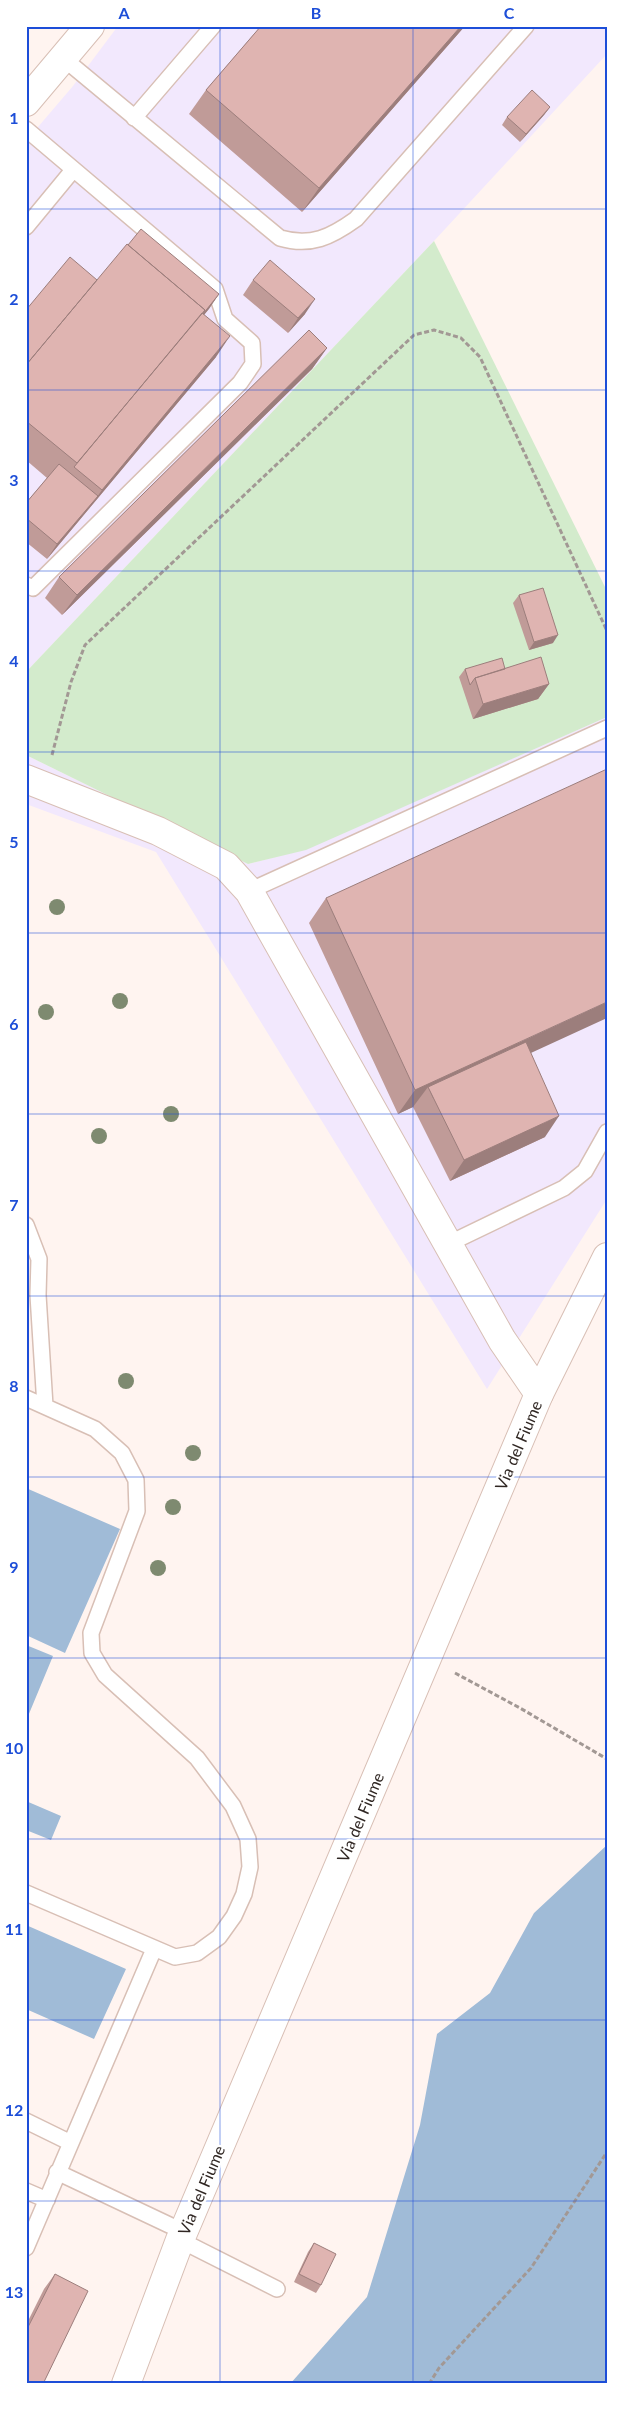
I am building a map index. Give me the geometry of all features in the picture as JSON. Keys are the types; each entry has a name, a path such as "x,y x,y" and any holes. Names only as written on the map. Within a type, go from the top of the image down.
{"street":[{"path":"26,102 90,26"},
{"path":"32,782 158,831 226,866 249,891 502,1340 540,1394"},
{"name":"Via del Fiume","path":"126,2384 182,2236 427,1658 540,1394 607,1257"}],"lane":[{"path":"134,118 213,26"},
{"path":"64,58 280,238 298,243 314,241 338,232 356,219 526,26"},
{"path":"26,129 216,290 225,319 252,343 252,364 240,383 33,588 26,585"},
{"path":"26,227 74,170"},
{"path":"249,891 607,728"},
{"path":"448,1244 564,1188 585,1171 607,1132"},
{"path":"26,1225 40,1259 38,1295 45,1406"},
{"path":"26,1398 95,1429 122,1453 136,1480 137,1511 91,1633 92,1653 105,1675 197,1758 233,1806 248,1839 250,1867 244,1894 234,1916 219,1937 197,1953 175,1957 26,1893"},
{"path":"26,2248 154,1949"},
{"path":"26,2121 71,2142"},
{"path":"57,2172 182,2236 277,2289"},
{"path":"26,2191 47,2200"}],"path":[{"path":"32,782 53,753 71,682 85,645 414,335 434,330 461,338 480,357 607,631"},
{"path":"427,1658 520,1708 607,1759"},
{"path":"429,2384 440,2368 531,2268 607,2152"}],"shaded area":[{"path":"118,26 607,26 607,54 434,241 26,672 26,141 73,86"},
{"path":"607,717 607,1199 487,1389 156,852 26,804 26,755 248,864 306,849"}],"green space":[{"path":"434,241 607,591 607,717 306,850 248,864 26,755 26,672"}],"water":[{"path":"26,1488 120,1529 65,1653 26,1635"},
{"path":"26,1645 53,1656 26,1721"},
{"path":"26,1801 61,1816 51,1840 26,1830"},
{"path":"607,1845 607,2384 290,2384 367,2297 420,2125 437,2034 490,1993 534,1913"},
{"path":"26,1925 126,1969 94,2039 26,2009"}],"building":[{"path":"261,26 461,26 319,188 206,90"},
{"path":"532,90 550,107 526,134 507,117"},
{"path":"141,229 219,294 203,314 205,310 128,245"},
{"path":"127,244 205,310 77,463 26,421 26,365"},
{"path":"70,257 97,280 26,365 26,310"},
{"path":"270,260 315,299 298,318 253,280"},
{"path":"202,313 230,336 102,490 74,467"},
{"path":"309,330 327,348 77,595 59,577"},
{"path":"59,464 98,496 57,544 26,518 26,503"},
{"path":"543,588 558,635 534,642 519,595"},
{"path":"541,657 549,684 483,704 475,678"},
{"path":"502,658 505,669 475,678 470,685 465,669"},
{"path":"607,769 607,1002 415,1090 326,898"},
{"path":"526,1042 559,1116 464,1160 428,1087"},
{"path":"314,2243 336,2254 321,2285 299,2274"},
{"path":"55,2274 88,2291 43,2384 26,2384 26,2331"}]}
